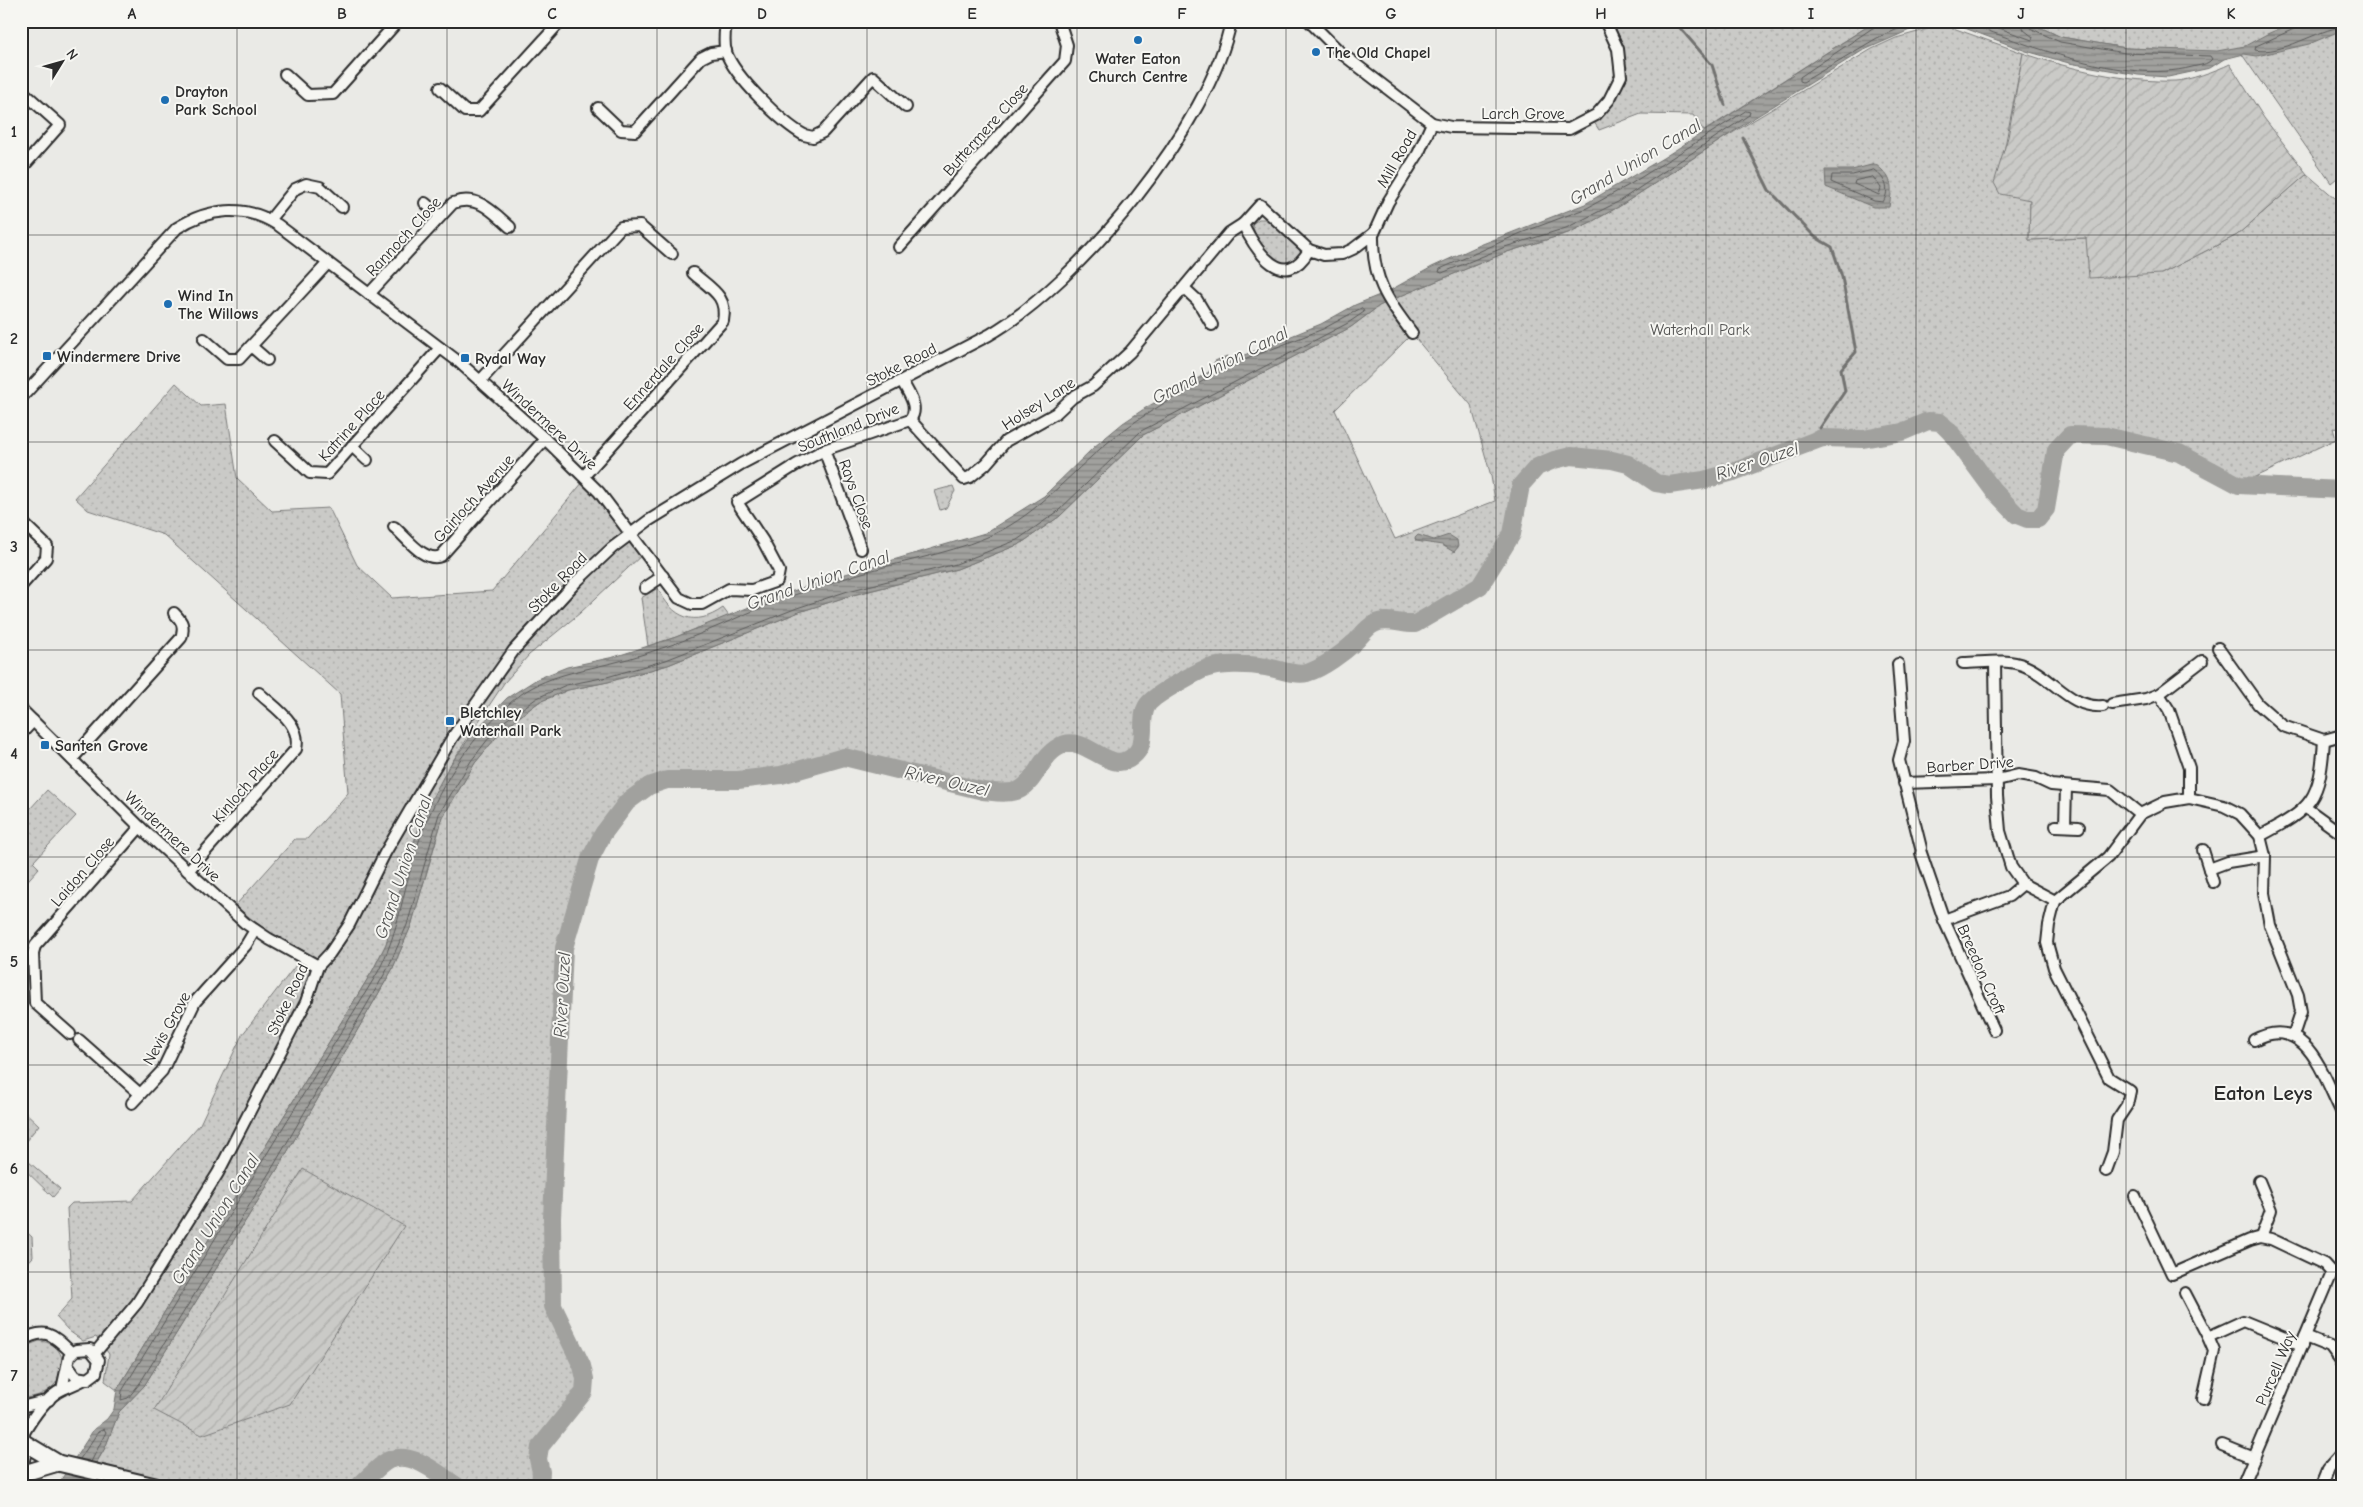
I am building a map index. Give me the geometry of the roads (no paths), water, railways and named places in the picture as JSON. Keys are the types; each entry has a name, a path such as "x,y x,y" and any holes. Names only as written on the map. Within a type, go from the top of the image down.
{"highway":[{"path":"21,1462 22,1438"},
{"path":"22,1438 58,1463 155,1486"},
{"path":"21,1474 58,1463"}],"street":[{"path":"285,74 308,96 333,94 398,21"},
{"path":"440,88 465,111 479,111 561,21"},
{"path":"726,21 726,51 734,69 746,85 797,131 808,137 816,136 823,132 873,77 906,107"},
{"name":"Buttermere Close","path":"899,247 1063,64 1068,49 1059,21"},
{"name":"Stoke Road","path":"95,1353 137,1303 218,1173 306,1002 318,966 330,953 349,925 396,834 452,738 514,650 577,581 631,532 732,469 989,335 1014,319 1059,281 1095,244 1145,184 1194,113 1218,65 1231,21"},
{"name":"Mill Road","path":"1309,21 1341,53 1432,123 1418,154 1388,202 1373,234 1353,249 1342,254 1324,255 1309,250"},
{"name":"Larch Grove","path":"1432,123 1451,127 1569,130 1596,115 1609,100 1621,76 1618,49 1605,21"},
{"path":"598,108 621,130 635,131 701,58 711,53 726,51"},
{"path":"21,90 60,125 21,169"},
{"path":"270,220 296,189 306,184 320,187 342,207"},
{"name":"Rannoch Close","path":"370,294 453,203 476,201 486,206 510,228"},
{"path":"425,203 440,216"},
{"path":"1260,205 1309,250 1295,267 1285,270 1276,267 1251,240 1243,224 1260,205"},
{"name":"Windermere Drive","path":"21,398 162,242 177,228 206,214 226,210 251,213 270,220 328,262 481,380 584,476 631,532 675,594 692,604 709,602 729,589 752,590 777,581 779,571 763,541 737,502"},
{"name":"Holsey Lane","path":"910,420 964,479 970,477 986,464 1006,441 1056,412 1073,397 1093,386 1130,352 1229,233 1243,224"},
{"path":"481,380 621,227 640,226 672,254"},
{"path":"1373,234 1373,258 1383,288 1393,308 1412,333"},
{"path":"204,339 227,359 239,359 328,262"},
{"name":"Ennerdale Close","path":"584,476 723,321 725,310 722,299 693,273"},
{"path":"1184,288 1198,300 1212,325"},
{"path":"251,346 267,360"},
{"name":"Katrine Place","path":"275,441 310,473 326,474 440,348"},
{"name":"Southland Drive","path":"737,502 824,450 910,420 913,415 914,406 902,381"},
{"name":"Gairloch Avenue","path":"394,527 426,555 434,558 441,556 545,440"},
{"path":"352,446 367,460"},
{"name":"Rays Close","path":"824,450 861,549"},
{"path":"21,521 47,546 46,558 21,586"},
{"path":"644,588 663,576"},
{"path":"72,759 181,638 184,630 182,621 174,613"},
{"path":"2218,648 2258,704 2283,726 2324,740 2342,735"},
{"path":"1995,662 2000,831 2011,867 2023,884 2055,901"},
{"path":"1963,663 2010,662 2026,666 2077,703 2091,707 2146,699 2158,694 2202,662"},
{"name":"Barber Drive","path":"1898,664 1904,741 1899,760 1921,850"},
{"name":"Kinloch Place","path":"188,871 296,749 297,736 292,723 259,693"},
{"path":"2158,694 2169,710 2189,768 2189,798"},
{"name":"Windermere Drive","path":"21,709 140,827 255,930 318,966"},
{"path":"21,734 33,721"},
{"path":"2260,836 2286,823 2306,808 2322,774 2324,740"},
{"name":"Barber Drive","path":"1904,783 1998,780 2018,775 2036,778 2051,785 2110,790 2140,814"},
{"path":"2066,787 2061,826 2079,827"},
{"path":"2106,1171 2113,1152 2117,1120 2127,1104 2130,1091 2109,1078 2054,968 2047,943 2055,901 2108,857 2140,814 2165,802 2189,798 2224,806 2240,814 2260,836 2264,856 2264,893 2270,925 2299,1004 2300,1012 2294,1036"},
{"path":"2306,808 2342,834"},
{"name":"Laidon Close","path":"70,1034 35,1003 33,953 35,946 140,827"},
{"name":"Breedon Croft","path":"1921,850 1944,920 1994,1030"},
{"path":"2203,850 2213,882"},
{"path":"2209,869 2228,862 2264,856"},
{"name":"Breedon Croft","path":"1944,920 2008,896 2023,884"},
{"name":"Nevis Grove","path":"132,1104 162,1071 192,1005 246,945 255,930"},
{"path":"2254,1040 2279,1031 2294,1036 2305,1044 2313,1055 2342,1113"},
{"path":"79,1040 140,1094"},
{"path":"2259,1182 2271,1210 2261,1237"},
{"path":"2134,1196 2172,1274 2261,1237 2271,1239 2337,1270"},
{"name":"Purcell Way","path":"2242,1486 2303,1341 2337,1270"},
{"path":"2185,1293 2214,1351 2202,1400"},
{"path":"2208,1337 2243,1322 2303,1341 2330,1347 2342,1363"},
{"path":"21,1341 34,1333 48,1334 72,1353"},
{"path":"22,1438 30,1421 49,1400 62,1389 93,1377 98,1369 99,1360 95,1353 85,1348 72,1353"},
{"path":"62,1389 72,1353"},
{"path":"68,1366 72,1374 85,1379"},
{"path":"21,1407 49,1400"},
{"path":"2222,1445 2254,1458"},
{"path":"2321,1486 2328,1469 2342,1453"}],"water":[{"name":"Grand Union Canal","path":"1876,21 2027,21 2061,37 2126,48 2217,51 2245,46 2298,21 2342,21 2342,30 2309,44 2257,56 2244,54 2224,59 2210,68 2168,77 2138,75 2069,63 2026,51 1954,24 1921,25 1862,51 1754,118 1620,206 1593,221 1568,233 1507,252 1379,306 1351,327 1143,435 1060,516 1020,544 957,569 849,596 799,612 668,665 608,682 568,690 539,702 503,729 475,763 443,816 411,926 392,970 278,1168 144,1386 119,1412 105,1448 82,1486 57,1486 94,1429 107,1419 114,1409 117,1390 373,970 386,944 408,857 432,798 448,768 473,733 507,698 537,679 567,667 614,657 676,637 764,601 825,580 985,533 1044,496 1094,447 1123,423 1147,407 1209,372 1215,361 1227,356 1232,360 1321,324 1355,305 1387,292 1432,267 1480,245 1585,204 1663,158"},
{"path":"1875,164 1890,182 1889,207 1873,207 1826,187 1825,170 1852,170"},
{"path":"1418,535 1434,540 1449,535 1457,540 1458,547 1454,552 1442,545 1416,541 1415,538"}],"waterway":[{"path":"1674,21 1712,65 1725,105"},
{"path":"1743,138 1769,190 1815,237 1832,247 1842,277 1856,352 1841,369 1845,391 1820,428 1829,439"},
{"name":"River Ouzel","path":"540,1486 541,1472 538,1459 540,1447 584,1392 585,1379 582,1366 553,1306 552,1218 564,948 590,859 603,834 627,802 649,786 667,780 738,780 781,775 844,757 983,791 1007,793 1017,791 1027,785 1050,753 1065,744 1073,743 1107,759 1116,762 1124,761 1132,757 1138,751 1141,744 1145,710 1148,704 1165,690 1202,670 1217,666 1242,665 1266,667 1297,674 1307,673 1320,668 1339,655 1374,624 1384,621 1415,624 1480,586 1512,534 1521,485 1537,467 1571,456 1612,460 1628,464 1656,483 1669,485 1704,480 1733,472 1822,438 1863,439 1902,432 1928,421 1940,422 1951,433 1993,490 2017,515 2027,519 2038,519 2046,509 2056,450 2070,435 2106,436 2179,453 2239,485 2342,490"},
{"name":"River Ouzel","path":"359,1486 385,1462 398,1458 416,1461 457,1486"}],"place":[{"name":"Water Eaton Church Centre","path":"1138,40"},
{"name":"The Old Chapel","path":"1316,52"},
{"name":"Drayton Park School","path":"165,100"},
{"name":"Wind In The Willows","path":"168,304"},
{"name":"Windermere Drive","path":"47,356"},
{"name":"Rydal Way","path":"465,358"},
{"name":"Bletchley Waterhall Park","path":"450,721"},
{"name":"Santen Grove","path":"45,745"}],"district":[{"name":"Eaton Leys","path":"2263,1093"}],"park label":[{"name":"Waterhall Park","path":"1700,329"}]}
